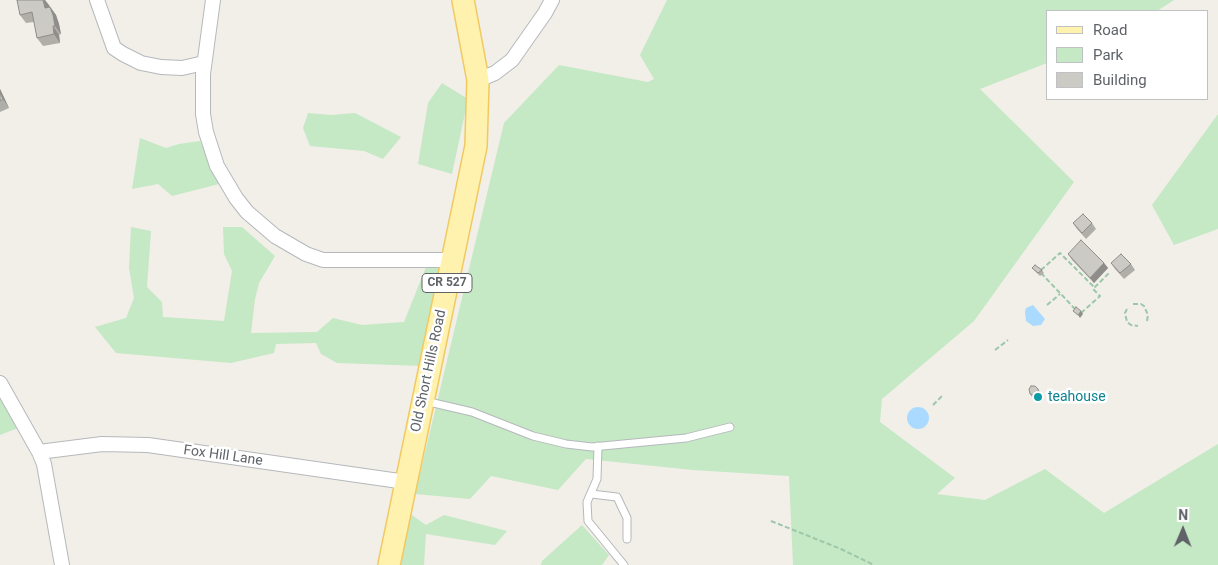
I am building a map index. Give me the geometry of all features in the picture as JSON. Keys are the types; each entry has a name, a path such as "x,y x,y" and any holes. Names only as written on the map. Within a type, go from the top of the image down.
{"main road":[{"name":"Old Short Hills Road","path":"389,565 476,146 478,80 463,0"}],"street":[{"path":"97,0 114,48 122,54 141,63 161,67 182,68 204,63"},
{"path":"213,0 204,63 203,114 217,166 246,210 275,236 306,254 324,260 452,260"},
{"path":"478,80 495,73 512,60 541,20 552,0"},
{"path":"0,383 44,464 62,565"},
{"name":"Fox Hill Lane","path":"39,452 102,444 148,445 406,482"}],"lane":[{"path":"422,400 472,412 534,436 566,444 598,446 686,438 730,428"},
{"path":"598,446 596,479 588,502 588,521 624,565"},
{"path":"591,494 617,498 627,518 627,539"}],"path":[{"path":"1060,253 1095,288 1100,296 1079,314 1061,293 1040,272 1060,253"},
{"path":"1095,288 1109,273"},
{"path":"1047,305 1061,293"},
{"path":"1133,304 1141,304 1146,309 1147,321"},
{"path":"1127,309 1125,313 1127,322 1138,326"},
{"path":"995,350 1008,340"},
{"path":"933,405 942,396"},
{"path":"771,521 841,549 874,565"}],"green space":[{"path":"667,0 1174,0 1159,10 1046,10 1046,63 980,89 1074,182 974,321 882,399 880,422 955,478 937,494 985,500 1045,469 1104,513 1218,444 1218,565 793,565 789,476 693,470 586,459 558,490 491,476 470,499 415,494 504,123 559,65 648,82 654,79 640,55"},
{"path":"442,83 468,99 452,174 418,164 428,103"},
{"path":"308,113 331,115 355,113 401,137 383,159 364,151 310,146 303,128"},
{"path":"1218,114 1218,229 1174,245 1152,205"},
{"path":"140,138 166,148 200,141 219,184 172,196 158,184 132,189"},
{"path":"131,227 151,231 147,287 162,302 163,317 224,321 232,271 224,254 223,227 242,227 275,256 259,283 251,333 317,332 333,318 362,325 404,322 426,267 446,266 422,366 337,363 321,354 316,343 276,344 274,353 231,363 116,353 95,327 126,318 134,298 129,268"},
{"path":"0,393 18,428 0,435"},
{"path":"406,511 426,525 444,515 507,531 495,545 426,534 424,565 396,565"},
{"path":"582,525 609,555 602,565 541,565 542,561"}],"water":[{"path":"1033,305 1045,319 1041,325 1033,326 1026,321 1026,308"},
{"path":"918,407 926,410 929,418 926,426 918,429 910,426 907,418 910,410"}],"building":[{"path":"17,0 43,0 45,8 50,7 53,15 54,34 37,38 32,12 20,15"},
{"path":"1083,214 1092,223 1082,233 1073,223"},
{"path":"1081,240 1104,263 1090,278 1068,254"},
{"path":"1121,254 1131,264 1120,273 1111,263"},
{"path":"1035,265 1042,270 1038,273 1032,268"},
{"path":"1076,307 1081,311 1078,315 1073,311"},
{"path":"1031,386 1035,386 1038,389 1039,394 1037,396 1030,394 1029,389"}],"place":[{"name":"teahouse","path":"1038,397"}]}
